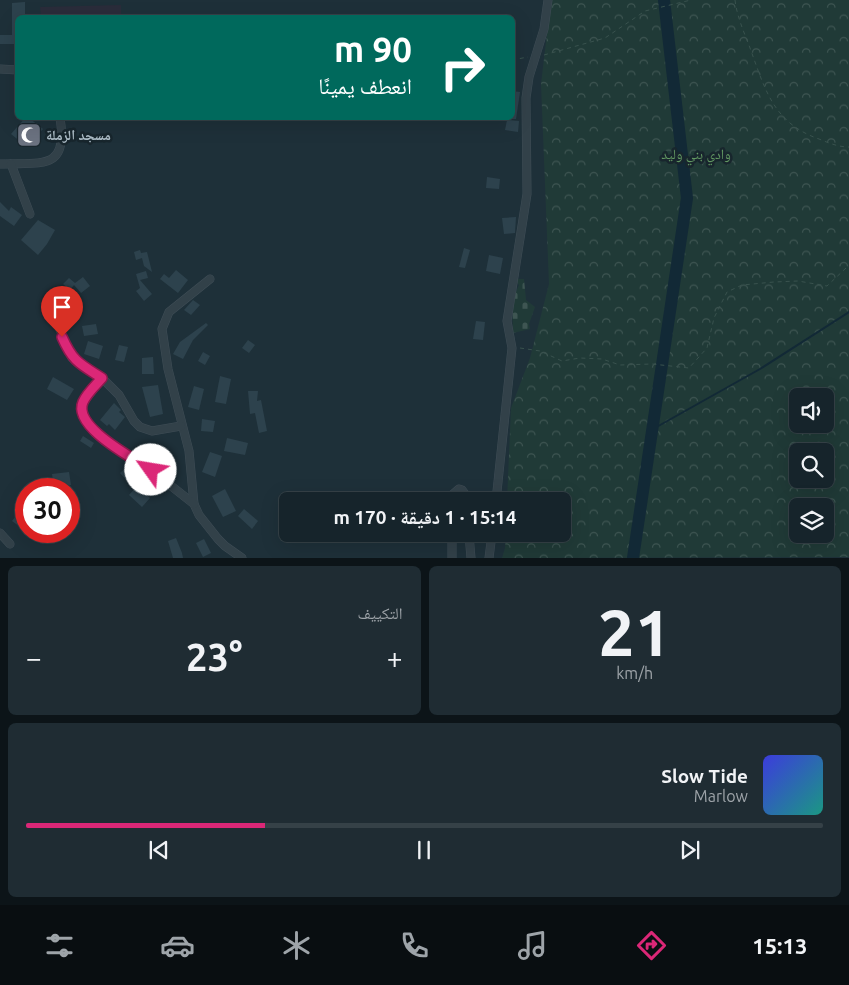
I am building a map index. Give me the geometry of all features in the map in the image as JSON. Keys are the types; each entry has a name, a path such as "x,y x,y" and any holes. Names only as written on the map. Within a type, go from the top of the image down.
{"street":[{"path":"497,492 512,348 507,321 527,194 526,98 529,77 544,29 548,0"},
{"path":"0,69 15,70"},
{"path":"0,164 45,163 54,159 59,153 61,145 60,120"},
{"path":"10,164 30,214"},
{"path":"210,279 169,312 162,329 168,369 189,451 194,504 199,515 225,546 242,558"},
{"path":"55,313 58,326 72,358 102,378 119,395 140,427 152,432 182,426"},
{"path":"102,378 82,404 86,419 95,433 151,470 194,504"},
{"path":"0,533 10,544"},
{"path":"452,542 452,558"},
{"path":"470,542 471,558"},
{"path":"489,558 491,542"}],"path":[{"path":"515,60 554,53 605,38 645,11 692,0"},
{"path":"735,0 761,81 770,99 787,122 807,135 841,147 849,147"},
{"path":"512,348 540,351 562,361 587,358 602,359 620,365 652,364 689,368 707,348 714,318 727,292 742,285 774,282 798,281 826,286 846,268 849,269"}],"shaded area":[{"path":"121,5 121,15 41,15 40,7"}],"green space":[{"name":"وادي بني وليد","path":"551,0 849,0 849,557 502,558 505,542 571,542 571,492 507,492 511,408 530,358 549,284 541,84"},
{"path":"518,279 524,279 526,300 535,307 529,324 530,329 513,333 512,300 519,285 516,282"}],"building":[{"path":"25,2 25,15 15,15 15,44 0,44 0,35 12,35 12,3"},
{"path":"515,91 520,92 515,119"},
{"path":"23,120 32,120 43,129 27,147 11,134"},
{"path":"507,120 519,121 518,132 505,130"},
{"path":"487,177 500,179 499,189 486,188"},
{"path":"0,202 9,211 11,207 22,215 14,226 0,216"},
{"path":"516,217 515,233 504,234 502,218"},
{"path":"38,220 55,230 38,255 21,240"},
{"path":"464,248 470,250 465,268 459,267"},
{"path":"140,250 141,253 147,252 152,272 144,266 142,258 136,260 134,252"},
{"path":"489,255 503,258 500,274 486,271"},
{"path":"176,270 188,280 178,293 160,279 164,274 169,278"},
{"path":"146,271 148,278 140,280 152,294 144,301 136,291 140,288 136,274"},
{"path":"83,277 90,286 81,293 74,285 70,290 63,284 69,278 75,283"},
{"path":"193,300 200,305 191,315 184,310"},
{"path":"476,321 485,322 483,340 473,339"},
{"path":"206,323 208,325 193,340 183,359 173,354 180,342"},
{"path":"96,324 98,334 84,336 82,326"},
{"path":"248,340 255,345 249,353 242,348"},
{"path":"88,341 103,346 99,359 84,354"},
{"path":"119,345 128,347 124,362 115,360"},
{"path":"203,352 210,356 205,365 198,361"},
{"path":"153,357 154,374 142,374 142,358"},
{"path":"220,376 231,379 226,404 215,402"},
{"path":"53,377 74,389 67,400 47,389"},
{"path":"158,385 163,414 150,417 142,387"},
{"path":"194,386 204,389 199,410 188,407"},
{"path":"248,391 258,391 257,401 261,400 267,431 259,433 255,413 250,414"},
{"path":"114,403 121,410 119,412 125,417 115,430 109,424 107,426 100,420"},
{"path":"202,419 215,421 213,432 201,431"},
{"path":"83,436 94,443 91,448 80,441"},
{"path":"227,438 248,443 245,455 224,451"},
{"path":"149,442 159,450 152,455 144,449"},
{"path":"210,452 222,456 215,477 202,472"},
{"path":"163,455 168,459 161,467 151,458"},
{"path":"130,464 139,474 129,483 120,473"},
{"path":"69,472 70,478 53,478 52,474"},
{"path":"137,486 150,498 142,507 129,495"},
{"path":"225,489 236,511 223,517 212,496"},
{"path":"244,509 258,521 252,529 238,516"},
{"path":"176,538 183,558 173,558 168,541"},
{"path":"204,539 211,553 203,557 196,543"}],"waterway":[{"name":"وادي بني وليد","path":"633,558 687,198 664,0"},
{"path":"653,429 760,369 849,312"}],"place":[{"name":"مسجد الزملة","path":"29,135"}],"route":[{"path":"62,337 72,358 102,378 82,404 86,419 95,433 151,470"}]}
